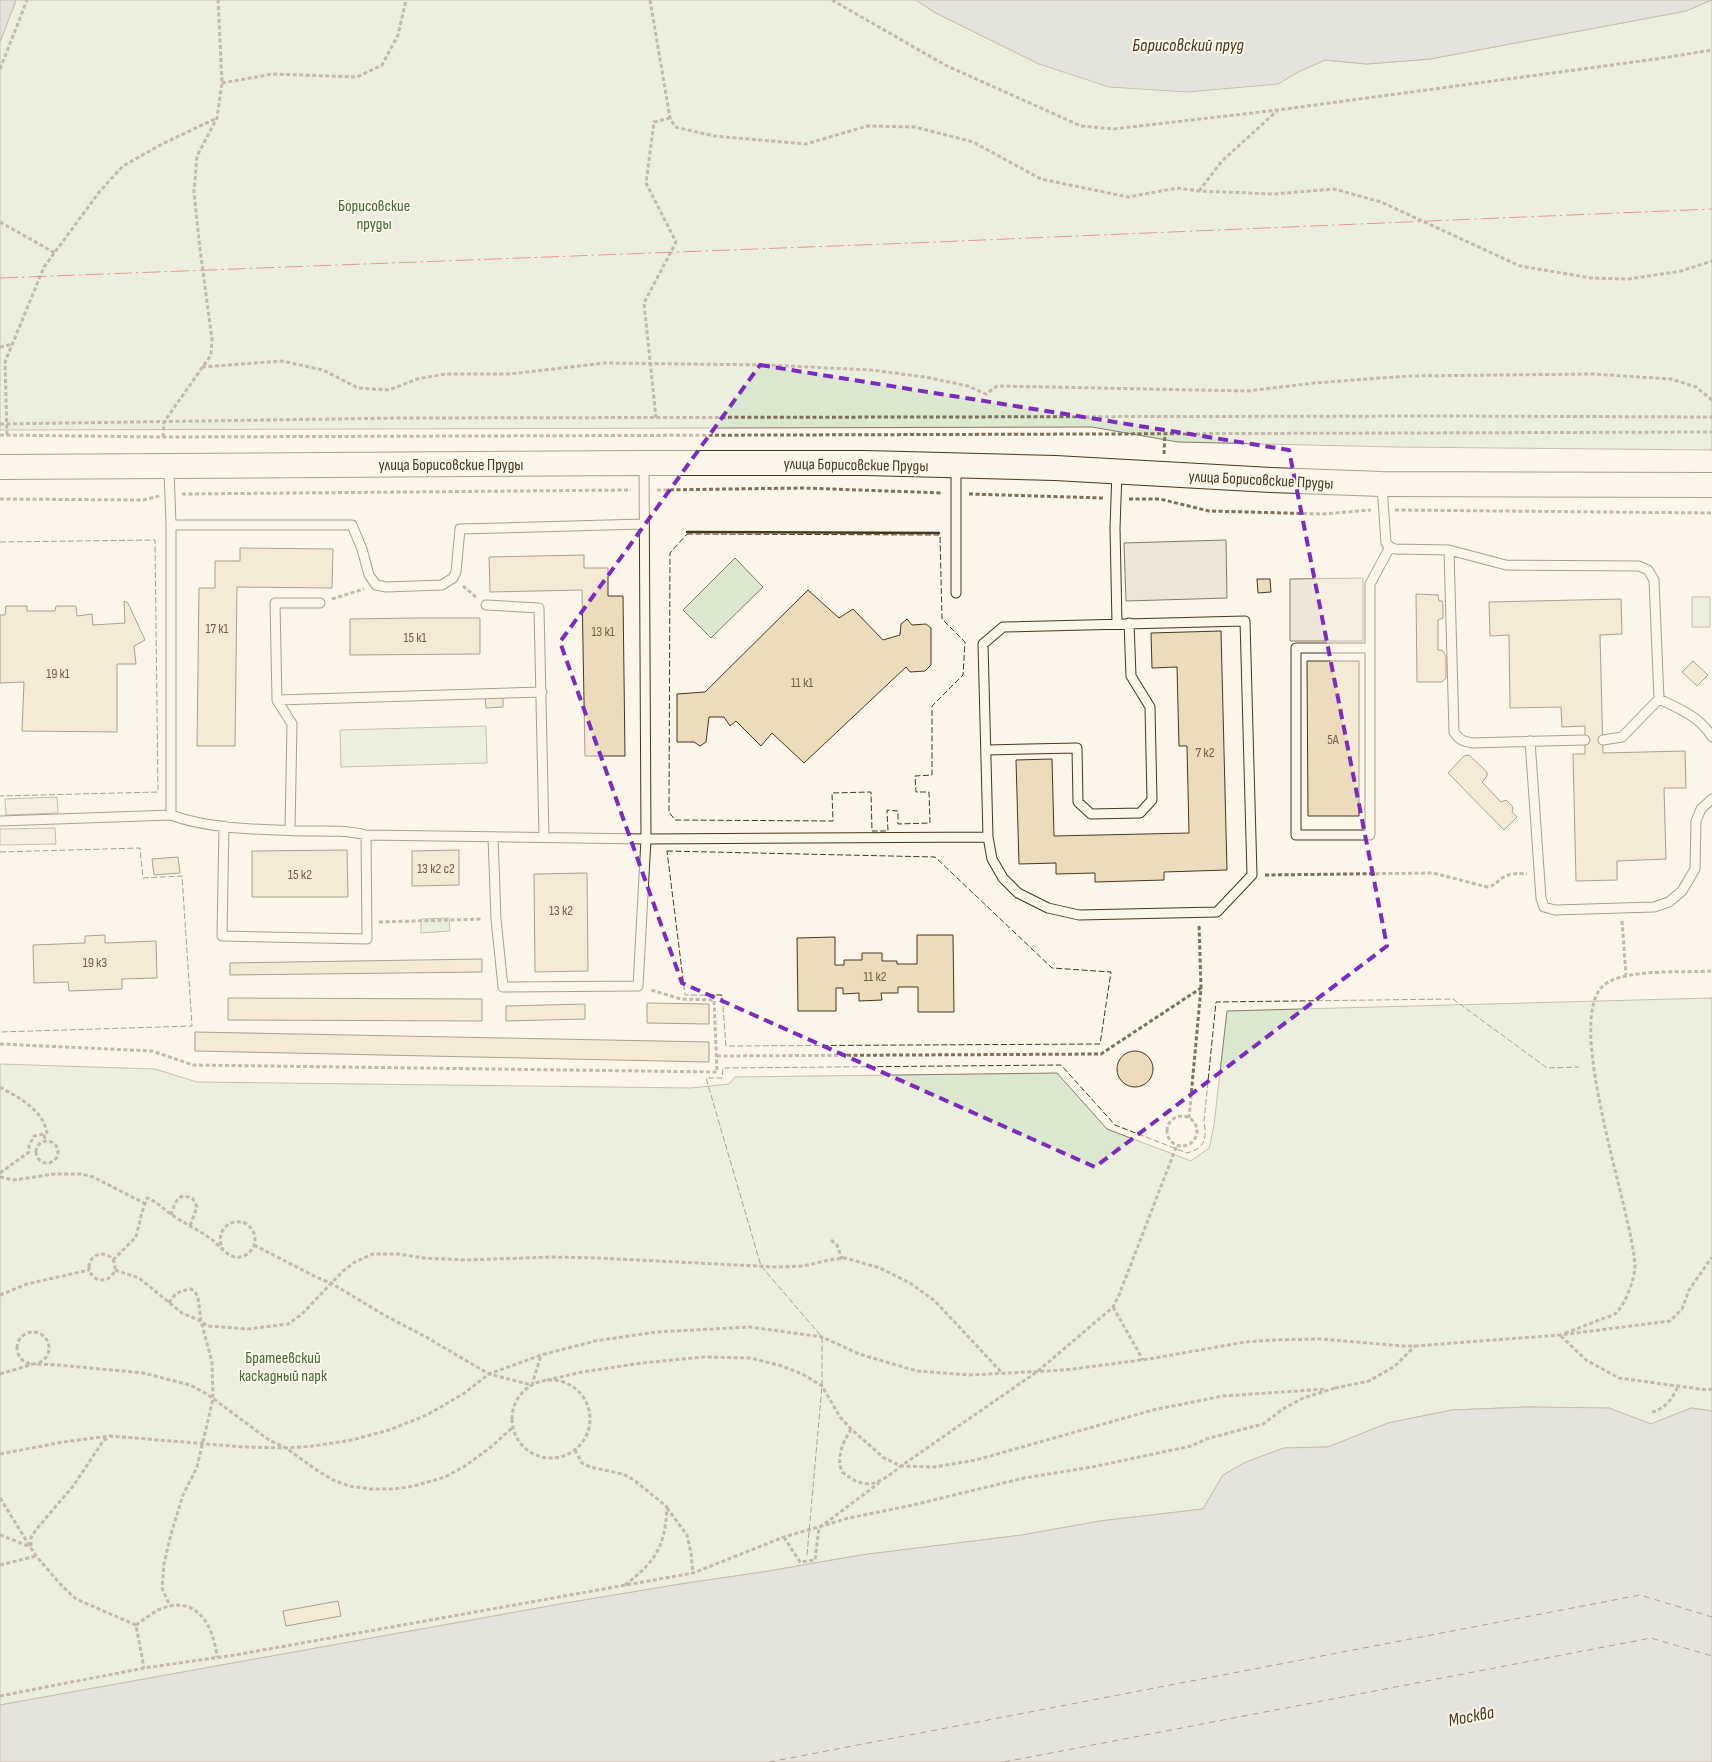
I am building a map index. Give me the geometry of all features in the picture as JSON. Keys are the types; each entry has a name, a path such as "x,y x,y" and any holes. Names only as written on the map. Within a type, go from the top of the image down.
{"main road":[{"name":"улица Борисовские Пруды","path":"0,467 644,462 866,463 1117,471 1382,484 1712,485"}],"lane":[{"path":"493,837 496,919 503,987 638,986 646,839 644,462"},
{"path":"169,465 171,525 171,815"},
{"path":"956,465 956,593"},
{"path":"1117,471 1115,528 1117,624"},
{"path":"1382,484 1386,543 1395,549 1449,550 1506,565 1639,566 1648,570 1654,580 1659,700 1622,737 1603,740"},
{"path":"171,525 352,525 362,549 369,575 376,585 386,587 442,585 453,578 456,572 460,529 643,524"},
{"path":"1370,648 1296,648 1296,836 1370,835 1370,648 1370,584 1390,547"},
{"path":"1449,550 1454,732 1458,738 1464,742 1585,740"},
{"path":"290,830 292,724 277,700 275,603 320,603"},
{"path":"486,605 540,608 544,837"},
{"path":"1245,621 1252,875 1217,912 1079,916 1048,908 1018,893 1003,878 992,859 988,837 983,644 1003,627 1117,624 1245,621"},
{"path":"986,750 1077,748 1078,802 1091,814 1140,813 1152,800 1150,707 1131,676 1130,623"},
{"path":"277,700 542,692"},
{"path":"1659,700 1688,713 1706,727 1712,737"},
{"path":"1530,741 1541,898 1544,907 1555,910 1654,907 1669,902 1682,891 1695,869 1696,821 1701,809 1712,799"},
{"path":"0,821 171,815 182,819 224,826 352,831 366,834 646,839 988,837"},
{"path":"224,826 222,936 367,939 366,834"}],"path":[{"path":"0,69 27,0"},
{"path":"163,436 164,422 211,355 212,339 194,192 197,156 218,118 222,83 218,0"},
{"path":"222,83 273,74 357,77 382,65 398,35 406,0"},
{"path":"650,0 670,118 675,128 714,136 806,144 867,126 915,127 973,142 1041,179 1128,197 1178,188 1199,191 1274,194 1334,189 1381,202 1520,266 1592,278 1629,279 1681,271 1712,261"},
{"path":"832,0 945,65 1081,126 1114,129 1278,110 1462,84 1656,60 1712,50"},
{"path":"1199,191 1222,161 1278,110"},
{"path":"7,435 5,362 44,267 100,191 123,166 162,144 218,118"},
{"path":"656,418 644,303 676,242 646,183 654,122 670,118"},
{"path":"0,222 55,253"},
{"path":"0,347 13,344"},
{"path":"202,367 282,361 323,370 358,388 388,390 417,379 445,374 508,374 605,363 768,365 871,370 926,377 968,386 986,394 997,386 1248,392 1314,383 1408,376 1594,374 1671,379 1696,387 1712,400"},
{"path":"0,424 401,418 1712,417"},
{"path":"0,435 1712,432"},
{"path":"0,499 143,500 170,494 803,488 1160,499 1209,511 1323,514 1359,510 1712,513"},
{"path":"453,578 486,605"},
{"path":"320,603 376,585"},
{"path":"1252,875 1433,873 1493,887 1503,878 1516,872 1530,875 1540,881"},
{"path":"1622,908 1626,975"},
{"path":"1189,1118 1201,988 1199,913"},
{"path":"366,922 496,919"},
{"path":"1560,1335 1615,1314 1628,1294 1635,1267 1630,1227 1612,1159 1597,1085 1590,1026 1595,996 1604,985 1626,975 1712,971"},
{"path":"0,1044 152,1051 193,1065 717,1072 714,1000 681,999 638,986"},
{"path":"717,1056 1101,1054 1201,988"},
{"path":"0,1087 34,1109 45,1124 47,1132 44,1134 45,1141"},
{"path":"1180,1117 1189,1118 1195,1122 1198,1130 1196,1139 1185,1146 1177,1145 1168,1137 1168,1126 1174,1119 1180,1117"},
{"path":"0,1173 28,1152 34,1136 44,1134"},
{"path":"45,1141 52,1142 58,1151 54,1161 47,1163 41,1161 36,1155 39,1145 45,1141"},
{"path":"784,1537 800,1562 815,1560 819,1528 901,1466 1038,1371 1113,1307 1177,1145"},
{"path":"0,1177 14,1180 54,1174 81,1174 93,1177 144,1203"},
{"path":"171,1215 176,1202 180,1198 184,1196 194,1199 197,1207 190,1226"},
{"path":"113,1260 136,1237 144,1203 147,1198 156,1201 171,1215 210,1238 227,1254 237,1257 248,1254 254,1245 255,1239 251,1228 246,1224 235,1222 229,1224 221,1232 220,1244 223,1250"},
{"path":"831,1240 837,1245 842,1259"},
{"path":"254,1245 331,1283 489,1374 532,1385"},
{"path":"114,1270 139,1278 182,1314 201,1321 207,1326 236,1328 288,1324 301,1315 343,1271 355,1262 373,1254 388,1253 453,1259 598,1258 777,1267 803,1266 842,1259 858,1261 880,1268 921,1290 948,1314 1002,1373"},
{"path":"97,1255 106,1255 113,1260 114,1270 110,1278 101,1280 93,1277 89,1270 90,1261 97,1255"},
{"path":"0,1454 63,1442 110,1436 244,1447 286,1448 352,1440 389,1430 427,1415 463,1394 489,1374 541,1355 595,1341 656,1332 750,1327 822,1337 859,1354 917,1370 970,1375 1065,1370 1143,1360 1245,1342 1272,1340 1321,1339 1415,1346 1560,1335 1670,1322 1682,1308 1689,1290 1712,1257"},
{"path":"0,1295 27,1284 89,1270"},
{"path":"169,1303 178,1292 191,1288 196,1292 201,1321 212,1362 213,1399 198,1466 184,1495 171,1534 164,1564 162,1588 170,1606"},
{"path":"1113,1307 1143,1360"},
{"path":"0,1374 33,1364 43,1360 48,1351 46,1340 43,1336 33,1332 23,1335 18,1343 18,1353 24,1361 33,1364 79,1366 143,1373 190,1385 213,1399 262,1436 286,1448 333,1480 350,1486 371,1489 394,1489 414,1486 445,1477 465,1466 491,1447 513,1427"},
{"path":"1560,1335 1586,1360 1620,1378 1707,1390 1712,1389"},
{"path":"0,1696 144,1668 217,1658 693,1573 784,1537 849,1518 913,1505 1024,1478 1092,1467 1191,1446 1206,1439 1263,1424 1283,1409 1303,1398 1335,1388 1368,1381 1395,1366 1415,1346"},
{"path":"532,1385 541,1355"},
{"path":"547,1380 558,1380 576,1388 587,1404 590,1424 582,1442 566,1455 557,1457 538,1455 522,1444 513,1427 512,1419 516,1402 521,1394 532,1385 547,1380 582,1372 642,1363 703,1357 750,1358 782,1366 804,1375 822,1386 840,1417 884,1458 901,1466 934,1467 976,1460 1144,1413 1223,1396 1335,1388"},
{"path":"1652,1412 1660,1410 1670,1401 1678,1386"},
{"path":"851,1429 843,1444 839,1458 842,1472 856,1482 872,1484 882,1481"},
{"path":"31,1547 31,1538 34,1531 74,1484 103,1441 110,1436"},
{"path":"574,1450 582,1463 590,1468 623,1474 634,1480 667,1507 687,1535 692,1553 693,1573"},
{"path":"0,1498 36,1556 62,1586 76,1599 136,1625"},
{"path":"624,1585 653,1560 662,1543 667,1507"},
{"path":"0,1535 31,1547"},
{"path":"0,1565 36,1556"},
{"path":"136,1625 161,1608 182,1605 205,1619 214,1637 217,1658"},
{"path":"136,1625 144,1668"}],"highlighted area":[{"path":"760,365 1289,450 1387,946 1095,1167 682,983 560,642"}],"green space":[{"name":"Борисовские пруды","path":"16,0 916,0 934,12 1039,64 1278,84 1298,72 1325,60 1367,64 1430,59 1686,11 1712,0 1712,450 1396,447 1178,442 1092,427 0,430 0,42"},
{"path":"735,558 763,587 711,638 683,610"},
{"path":"1692,597 1710,597 1710,627 1692,627"},
{"path":"486,726 487,763 341,767 340,730"},
{"path":"449,918 450,931 421,933 421,919"},
{"name":"Братеевский каскадный парк","path":"1712,998 1712,1411 1691,1408 1651,1424 1609,1408 1527,1407 1452,1410 1388,1423 1328,1447 1284,1448 1246,1462 1223,1475 1203,1509 1100,1521 1022,1535 861,1555 687,1583 0,1705 0,1064 155,1069 197,1082 691,1088 729,1084 735,1077 1057,1073 1107,1129 1191,1161 1209,1148 1214,1125 1227,1011"}],"shaded area":[{"path":"1226,540 1227,598 1126,601 1124,543"},
{"path":"1363,578 1363,641 1290,641 1290,579"},
{"path":"57,797 58,813 6,815 5,799"},
{"path":"55,828 56,844 0,845 0,829"}],"water":[{"path":"0,0 16,0 0,42"},
{"name":"Борисовский пруд","path":"916,0 1711,0 1686,11 1430,59 1367,64 1325,60 1298,72 1278,84 1187,92 1109,87 1039,64 934,12"},
{"name":"Москва","path":"1527,1407 1609,1408 1651,1424 1691,1408 1712,1411 1712,1762 0,1762 0,1705 687,1583 861,1555 1022,1535 1100,1521 1203,1509 1223,1475 1246,1462 1284,1448 1328,1447 1388,1423 1452,1410"}],"building":[{"path":"240,548 333,549 332,588 237,587 235,746 197,746 199,588 215,588 215,561 240,561"},
{"path":"584,555 584,568 608,568 608,596 623,596 625,756 585,756 582,590 490,592 489,557"},
{"path":"1257,579 1270,579 1271,592 1258,593"},
{"path":"808,590 839,618 853,609 883,640 900,635 901,624 907,619 912,625 926,624 931,628 931,665 925,671 910,672 906,667 804,763 772,733 761,746 736,721 730,726 724,717 709,717 706,742 700,746 694,742 677,742 677,694 705,692"},
{"path":"1416,594 1438,595 1439,601 1442,601 1443,618 1438,620 1438,650 1442,650 1446,656 1446,678 1442,682 1417,682"},
{"path":"1621,599 1622,634 1600,635 1603,753 1685,751 1686,788 1664,788 1666,859 1617,861 1617,880 1576,881 1573,754 1585,754 1585,726 1562,727 1561,707 1510,708 1509,635 1490,636 1489,602"},
{"path":"124,601 128,603 145,640 134,646 136,664 117,664 117,732 22,731 24,682 0,683 0,615 5,615 6,606 27,606 27,611 55,611 56,606 76,606 77,616 92,614 93,625 125,623"},
{"path":"480,618 480,654 350,655 350,619"},
{"path":"1221,631 1227,870 1164,872 1164,880 1095,882 1095,873 1056,874 1056,863 1019,864 1016,760 1052,759 1054,836 1189,833 1187,746 1179,746 1177,667 1152,668 1151,633"},
{"path":"1307,661 1359,661 1359,816 1308,816"},
{"path":"1693,661 1708,675 1697,686 1682,672"},
{"path":"485,696 503,696 503,707 486,708"},
{"path":"1469,755 1487,772 1487,776 1482,782 1501,802 1506,800 1513,807 1512,812 1517,817 1504,830 1448,773 1464,756"},
{"path":"347,850 348,897 252,897 252,851"},
{"path":"459,850 459,885 412,886 412,851"},
{"path":"178,857 180,873 154,875 152,859"},
{"path":"587,873 588,971 535,972 534,874"},
{"path":"105,935 105,943 156,941 157,978 122,979 122,989 69,991 68,982 34,983 33,945 85,943 85,936"},
{"path":"917,935 953,935 954,1012 918,1012 918,987 898,987 898,993 881,993 882,1000 859,1001 859,993 843,994 843,988 836,988 836,1011 798,1011 797,938 835,937 835,965 844,965 844,960 862,960 862,953 882,953 882,961 897,961 897,964 917,964"},
{"path":"482,959 482,972 230,975 230,963"},
{"path":"228,998 482,999 482,1021 228,1020"},
{"path":"647,1003 709,1004 709,1024 647,1023"},
{"path":"585,1004 585,1019 506,1021 506,1006"},
{"path":"195,1032 709,1042 709,1062 195,1051"},
{"path":"1135,1051 1142,1052 1148,1056 1152,1062 1152,1076 1148,1082 1142,1086 1135,1087 1128,1086 1122,1082 1118,1076 1117,1069 1118,1062 1122,1056 1128,1052"},
{"path":"338,1601 341,1616 286,1626 283,1611"}],"ferry route":[{"path":"769,1762 1640,1595 1712,1617"},
{"path":"1004,1762 1651,1638 1712,1656"}],"fence":[{"path":"687,534 940,535 942,619 965,642 963,675 932,706 932,775 915,776 916,792 929,792 930,823 898,824 898,811 887,810 888,831 872,831 871,792 832,793 833,821 675,820 669,812 670,553 687,534"},
{"path":"0,542 155,540 158,792 0,796"},
{"path":"0,852 140,848 143,878 182,876 192,1026 0,1032"},
{"path":"667,851 935,857 1052,968 1111,972 1100,1044 726,1046 722,995 685,995 667,851"},
{"path":"807,1555 822,1386 822,1337 761,1266 706,1078 722,1078 723,1068 1061,1065 1115,1125 1187,1153 1198,1148 1205,1138 1204,1121 1216,1002 1453,999 1547,1068 1579,1067"}],"wall":[{"path":"687,532 939,533"}],"power":[{"path":"0,278 912,243 1712,209"}]}
